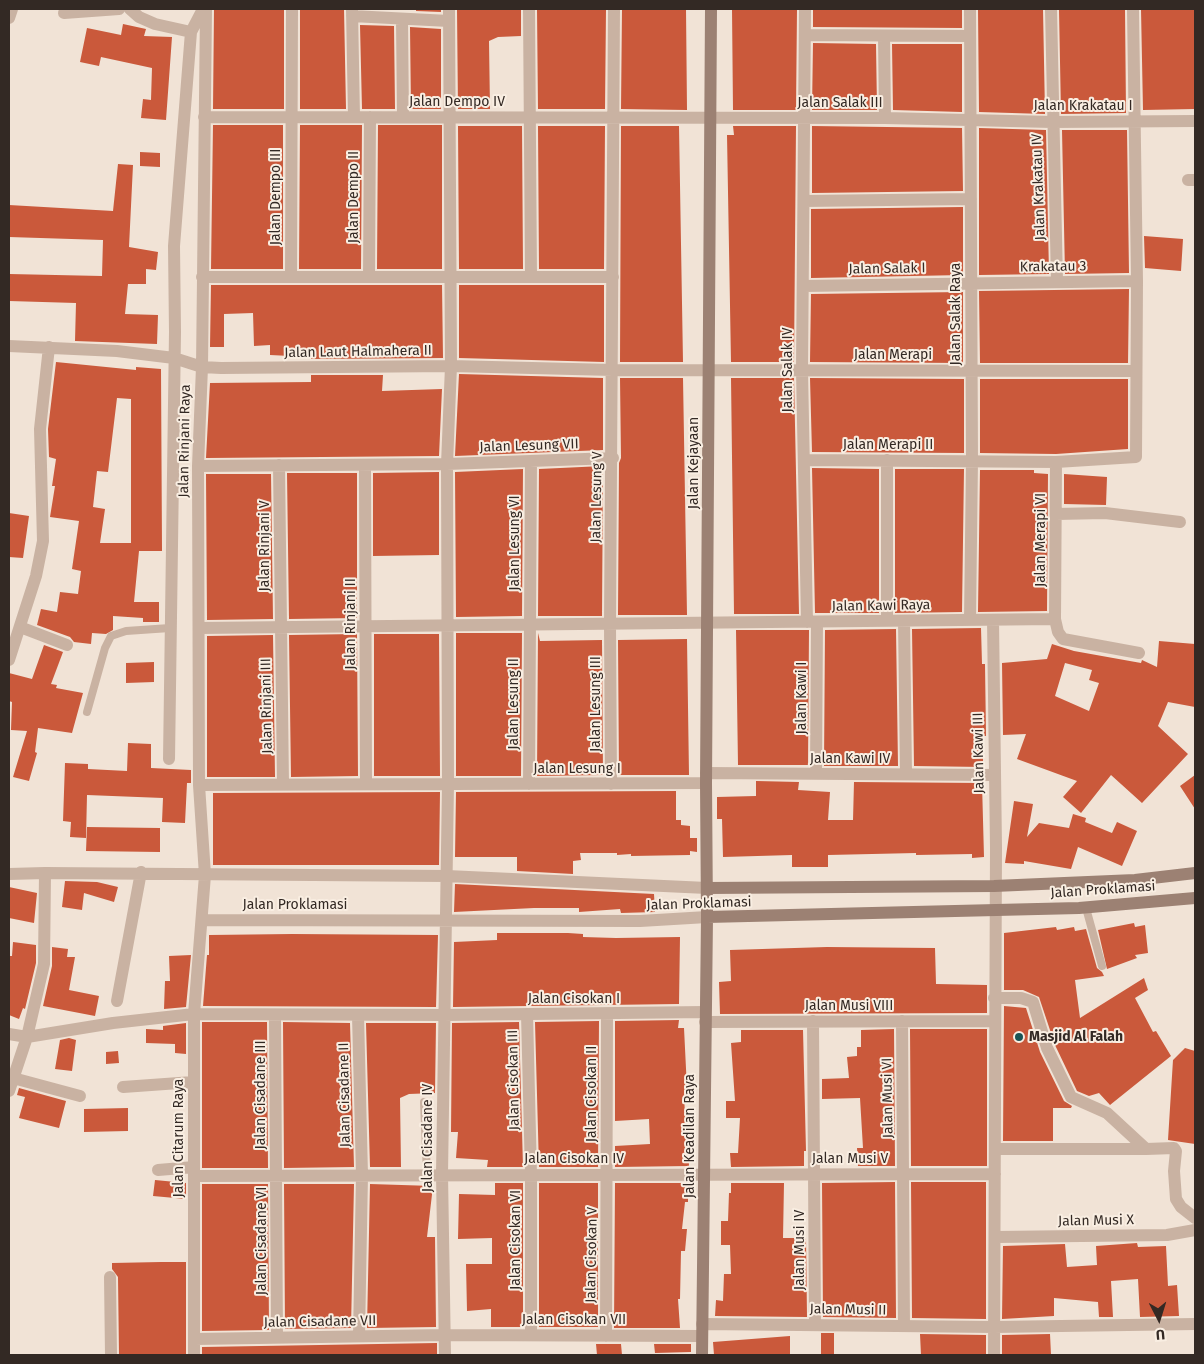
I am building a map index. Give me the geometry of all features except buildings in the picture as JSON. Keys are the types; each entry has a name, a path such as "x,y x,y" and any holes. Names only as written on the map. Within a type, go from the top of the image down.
{"street":[{"path":"9,18 12,9"},
{"path":"64,13 119,9"},
{"path":"130,9 139,17 155,24 191,32"},
{"path":"169,760 174,246 191,32 204,9"},
{"name":"Jalan Rinjani Raya","path":"203,920 205,875 200,785 198,466 202,367 204,9"},
{"name":"Jalan Dempo III","path":"291,277 292,9"},
{"path":"529,9 532,277"},
{"name":"Jalan Lesung V","path":"610,624 613,458 614,9"},
{"name":"Jalan Kejayaan","path":"707,918 706,778 711,9"},
{"name":"Jalan Salak IV","path":"805,9 802,370 804,460 812,622"},
{"name":"Jalan Salak Raya","path":"970,9 972,460 970,620"},
{"name":"Jalan Krakatau IV","path":"1051,9 1057,282"},
{"path":"1133,9 1136,121 1136,371"},
{"path":"354,117 352,12 402,20 449,15"},
{"name":"Jalan Cisadane IV","path":"445,1355 442,1174 448,784 447,464 451,366 449,15"},
{"path":"402,20 403,117"},
{"path":"805,35 970,36"},
{"path":"884,36 885,118"},
{"name":"Jalan Dempo IV","path":"204,117 710,117"},
{"name":"Jalan Dempo II","path":"369,277 370,117"},
{"name":"Jalan Salak III","path":"710,117 970,118"},
{"name":"Jalan Krakatau I","path":"970,118 1052,122 1195,121"},
{"path":"804,201 971,199"},
{"path":"202,277 613,277"},
{"name":"Krakatau 3","path":"970,283 1137,281"},
{"name":"Jalan Salak I","path":"804,286 970,283"},
{"name":"Jalan Laut Halmahera II","path":"9,346 117,350 174,358 202,367 451,366 613,370 710,369"},
{"path":"9,660 36,576 43,540 40,429 49,347"},
{"name":"Jalan Merapi","path":"710,369 1136,371"},
{"name":"Jalan Merapi II","path":"804,460 1056,462 1136,457 1136,371"},
{"name":"Jalan Lesung VII","path":"198,466 447,464 613,458"},
{"path":"887,460 887,621"},
{"name":"Jalan Lesung VI","path":"529,625 530,461"},
{"name":"Jalan Merapi VI","path":"1055,619 1056,462"},
{"name":"Jalan Rinjani V","path":"279,465 280,627"},
{"name":"Jalan Rinjani II","path":"365,465 366,784"},
{"path":"1056,514 1105,513 1180,522"},
{"path":"1055,619 1058,632 1063,639 1139,653"},
{"name":"Jalan Kawi Raya","path":"199,628 1055,619"},
{"name":"Jalan Kawi III","path":"993,620 996,1237 994,1355"},
{"path":"904,621 906,774"},
{"name":"Jalan Kawi I","path":"812,622 816,774"},
{"name":"Jalan Lesung III","path":"610,624 612,784"},
{"name":"Jalan Lesung II","path":"529,625 529,784"},
{"path":"20,627 67,645"},
{"name":"Jalan Rinjani III","path":"280,627 283,784"},
{"name":"Jalan Kawi IV","path":"706,778 816,774 993,775"},
{"name":"Jalan Lesung I","path":"200,785 612,784 706,778"},
{"path":"117,1000 141,872"},
{"name":"Jalan Proklamasi","path":"9,874 141,872 205,875 447,876 707,888 994,886 1135,880 1195,872"},
{"path":"9,1091 27,1037 44,964 45,873"},
{"name":"Jalan Proklamasi","path":"203,920 640,921 1086,908 1195,898"},
{"name":"Jalan Keadilan Raya","path":"702,1355 707,918"},
{"name":"Jalan Citarum Raya","path":"194,1355 194,1014 203,920"},
{"path":"994,998 1021,998 1033,1002 1047,1048 1071,1097 1107,1113 1146,1149"},
{"name":"Jalan Cisokan I","path":"9,1034 27,1037 113,1023 194,1014 607,1014 705,1017"},
{"name":"Jalan Cisadane III","path":"275,1014 276,1175"},
{"name":"Jalan Cisokan III","path":"527,1014 531,1175"},
{"name":"Jalan Cisokan II","path":"607,1014 607,1174"},
{"name":"Jalan Cisadane II","path":"358,1015 362,1174 359,1336"},
{"name":"Jalan Musi VIII","path":"705,1017 813,1021 994,1021"},
{"name":"Jalan Musi IV","path":"813,1021 815,1325"},
{"name":"Jalan Musi VI","path":"902,1021 904,1326"},
{"path":"13,1078 80,1096"},
{"path":"123,1087 194,1082"},
{"path":"995,1149 1174,1148 1176,1151 1174,1171 1176,1199 1181,1207 1195,1218"},
{"name":"Jalan Cisokan IV","path":"158,1170 276,1175 705,1175"},
{"name":"Jalan Cisokan V","path":"606,1336 607,1174"},
{"name":"Jalan Musi V","path":"705,1175 995,1174"},
{"name":"Jalan Cisadane VI","path":"276,1175 277,1337"},
{"name":"Jalan Cisokan VI","path":"531,1175 531,1335"},
{"name":"Jalan Musi X","path":"996,1237 1167,1236 1195,1230"},
{"path":"110,1277 111,1355"},
{"name":"Jalan Musi II","path":"702,1330 815,1325 994,1327 1195,1324"},
{"name":"Jalan Cisokan VII","path":"445,1334 606,1336 702,1330"},
{"name":"Jalan Cisadane VII","path":"195,1339 445,1334"}],"lane":[{"path":"87,712 105,648 111,636 126,631 170,628"},
{"path":"1086,908 1102,966"},
{"path":"424,1102 427,1174"}],"place":[{"name":"Masjid Al Falah","path":"1019,1037"}]}
